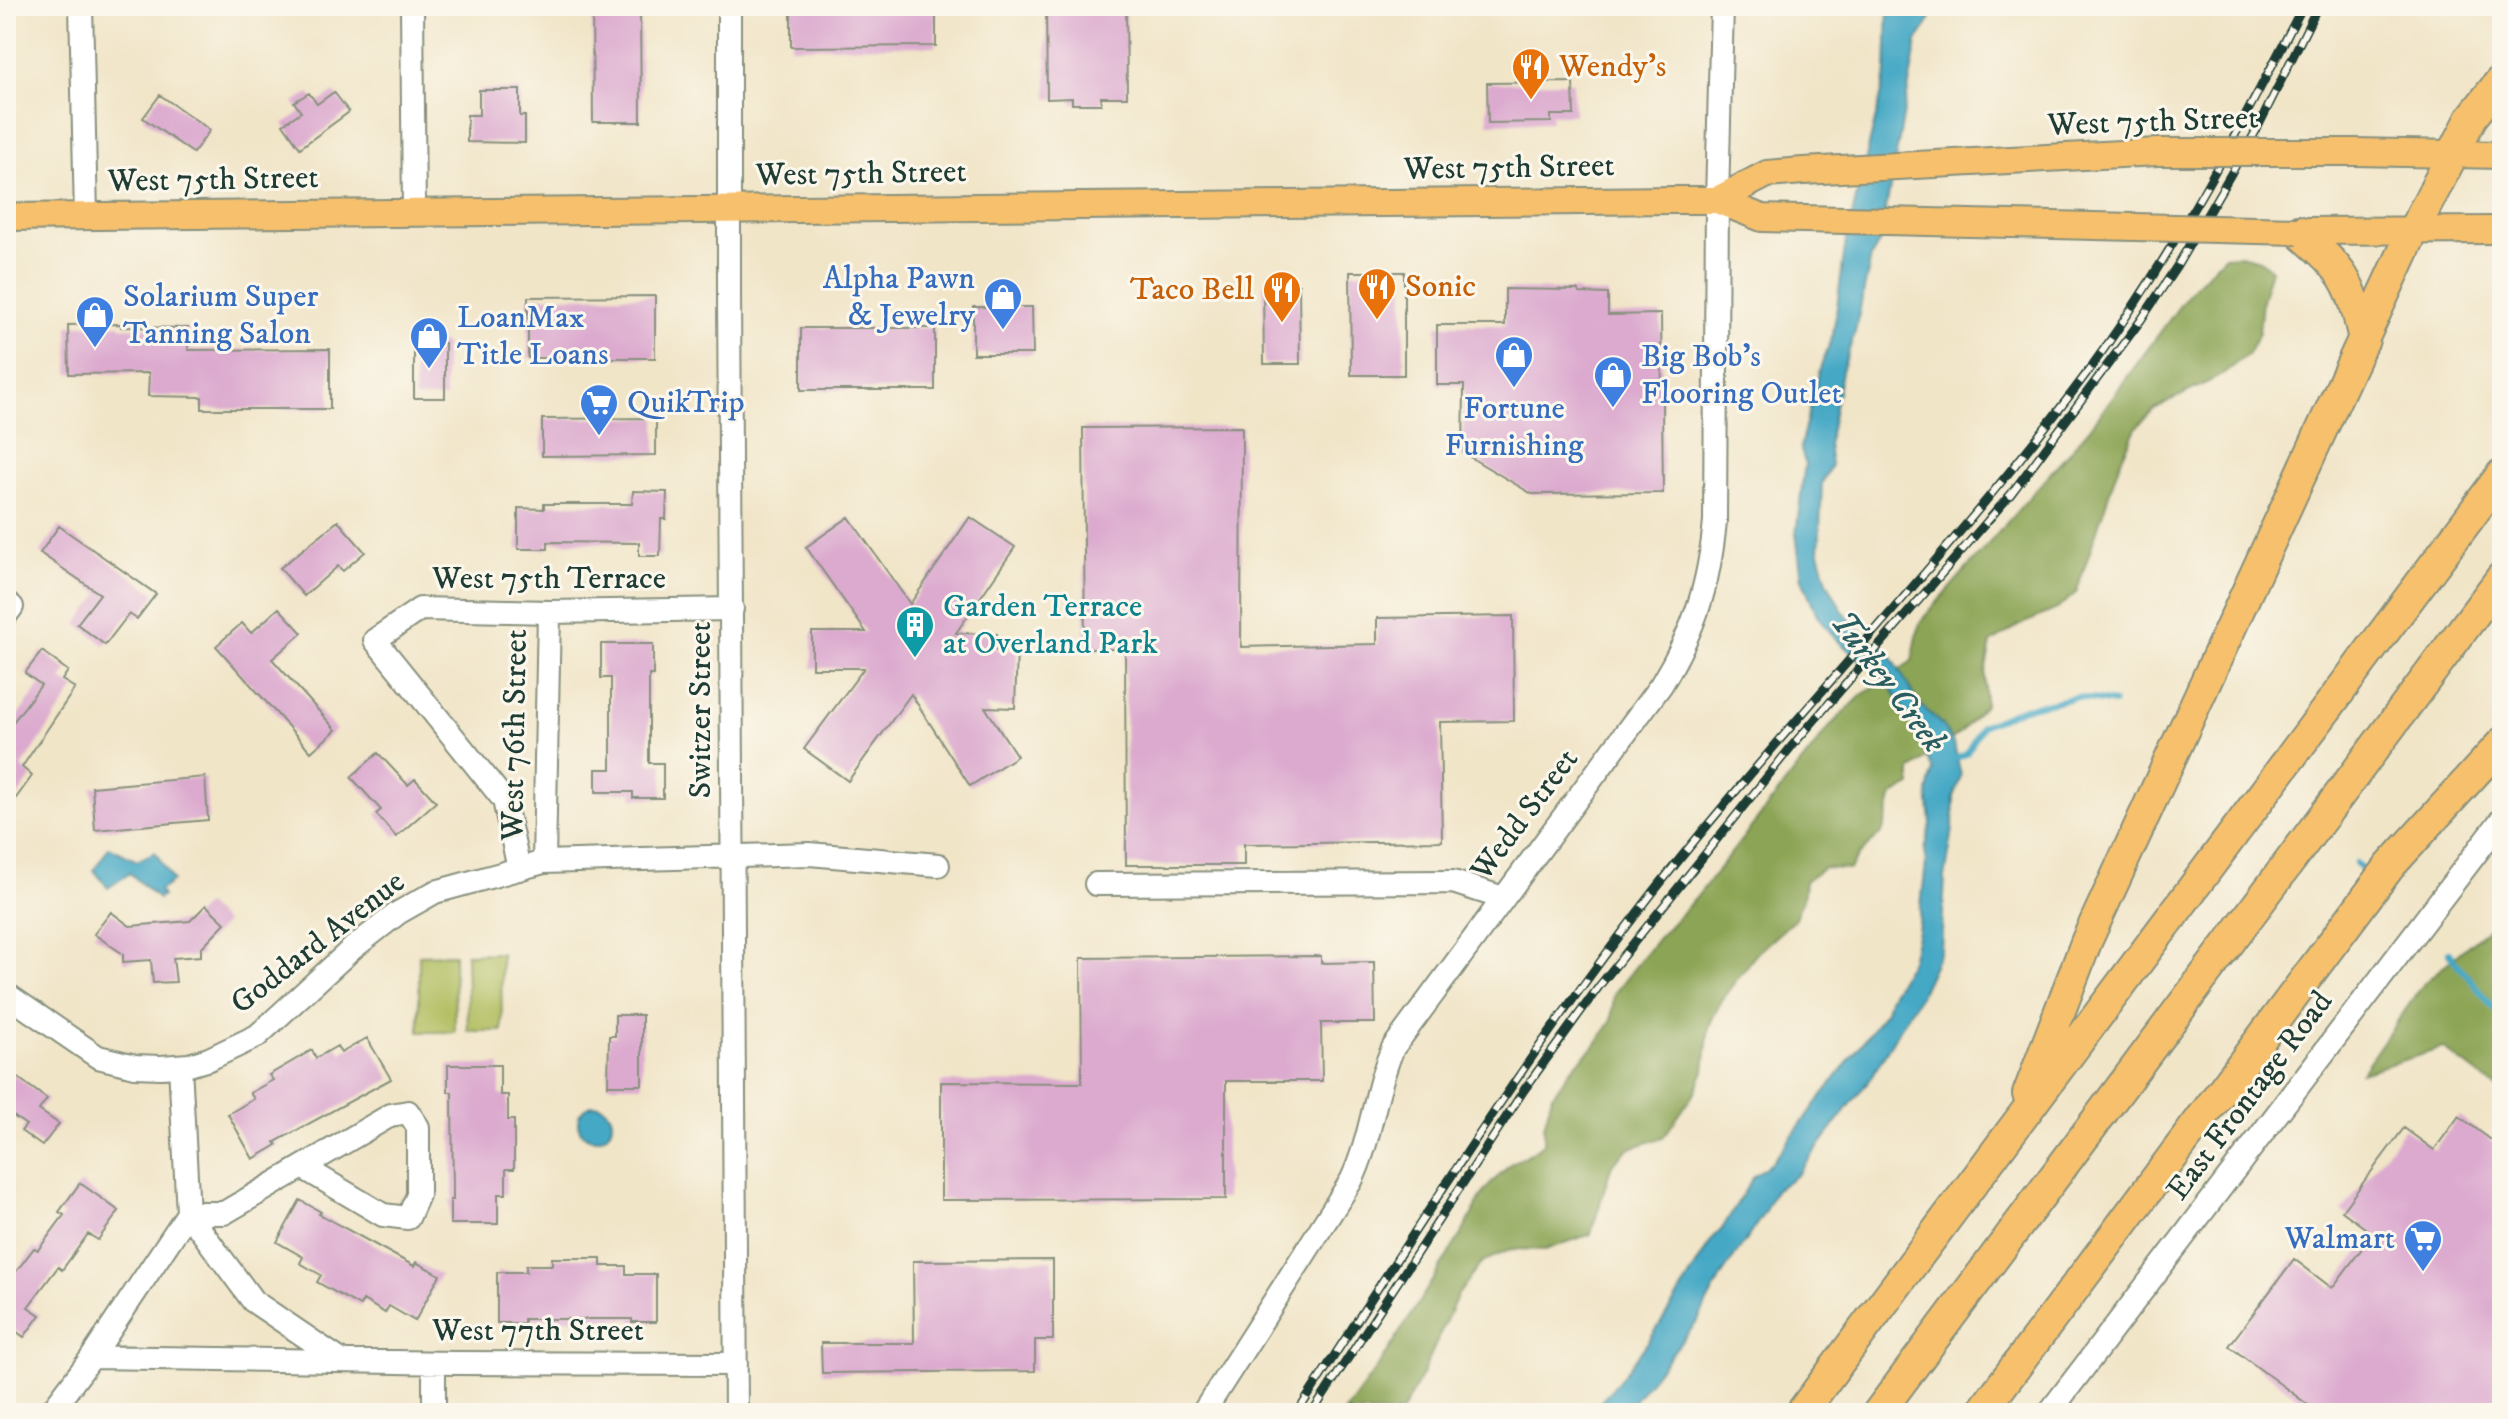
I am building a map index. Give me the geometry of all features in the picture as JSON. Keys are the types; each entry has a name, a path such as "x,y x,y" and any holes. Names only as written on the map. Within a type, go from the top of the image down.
{"highway":[{"path":"2014,1129 2087,940 2413,231 2472,117 2502,79"},
{"path":"2298,231 2342,273 2356,300 2364,340"},
{"path":"1801,1413 2502,474"},
{"path":"1878,1413 2502,577"},
{"path":"1981,1413 2390,866 2502,743"}],"main road":[{"name":"West 75th Street","path":"1717,200 1767,174 1803,171 2158,152 2502,155"},
{"name":"West 75th Street","path":"6,217 1717,200 1762,218 2298,231 2502,230"}],"street":[{"path":"81,6 86,216"},
{"path":"412,6 414,212"},
{"name":"Switzer Street","path":"729,6 736,1413"},
{"name":"Wedd Street","path":"1203,1413 1351,1181 1363,1157 1382,1072 1393,1048 1661,685 1683,648 1700,607 1711,562 1715,521 1722,6"},
{"path":"6,602 12,607 6,615"},
{"name":"West 75th Terrace","path":"519,869 504,800 375,640 420,609 549,612 732,609"},
{"name":"West 76th Street","path":"549,612 544,862 809,854 938,865"},
{"name":"East Frontage Road","path":"2049,1413 2502,819"},
{"name":"Goddard Avenue","path":"6,994 98,1057 135,1066 180,1066 209,1059 257,1036 353,948 410,906 435,892 544,862"},
{"path":"1096,884 1453,882 1503,898"},
{"path":"180,1066 188,1213 253,1301 340,1360"},
{"path":"188,1213 224,1213 391,1115 408,1112 418,1127 418,1195 408,1218 383,1215 304,1168"},
{"path":"50,1413 92,1357 188,1213"},
{"name":"West 77th Street","path":"92,1357 736,1364"},
{"path":"434,1363 434,1413"}],"green space":[{"path":"2240,255 2260,260 2271,269 2262,301 2259,333 2248,354 2220,376 2154,409 2136,428 2119,464 2076,593 2057,609 2018,626 1991,643 1985,673 1985,705 1961,732 1911,770 1911,786 1893,795 1883,831 1858,856 1850,869 1824,868 1805,881 1803,899 1794,920 1757,953 1722,999 1709,1026 1704,1071 1695,1092 1663,1138 1629,1148 1612,1164 1591,1234 1545,1250 1512,1249 1482,1262 1457,1296 1422,1375 1401,1413 1344,1413 1382,1361 1465,1228 1485,1190 1511,1163 1544,1143 1544,1126 1552,1096 1611,1022 1614,994 1658,938 1695,899 1832,724 1862,695 1912,661 1920,622 2089,429 2192,289 2224,256"},
{"path":"2489,928 2502,942 2502,1092 2443,1048 2361,1073 2425,982"},
{"path":"501,953 502,1031 468,1031 466,954"},
{"path":"454,954 455,1032 419,1032 419,955"}],"water":[{"name":"Turkey Creek","path":"1888,6 1935,6 1917,42 1880,241 1871,257 1855,332 1842,371 1828,444 1831,465 1822,483 1819,552 1827,581 1842,610 1860,631 1888,651 1919,703 1942,725 1954,745 1961,775 1954,797 1941,950 1921,993 1872,1076 1797,1175 1775,1190 1697,1322 1624,1413 1590,1413 1625,1373 1656,1330 1753,1177 1773,1161 1886,1011 1889,998 1911,960 1918,931 1925,850 1931,824 1928,792 1933,771 1919,734 1886,679 1837,640 1818,617 1802,579 1796,534 1805,463 1800,447 1820,369 1833,335 1846,241 1886,75"},
{"path":"109,847 137,861 155,852 173,881 159,891 162,896 158,899 130,873 108,888 94,870"},
{"path":"595,1105 607,1110 612,1122 607,1134 595,1139 583,1134 578,1122 583,1110"}],"building":[{"path":"592,6 640,6 641,122 593,122"},
{"path":"791,6 936,6 936,46 791,47"},
{"path":"1046,6 1126,6 1127,97 1101,97 1101,104 1072,104 1072,98 1047,99"},
{"name":"Wendy's","path":"1573,82 1574,115 1551,115 1551,122 1488,123 1487,83"},
{"path":"479,90 520,90 520,116 525,116 525,143 467,142 467,115 479,115"},
{"path":"334,92 349,112 300,148 283,124 301,112 294,102 309,93 317,104"},
{"path":"160,95 210,130 193,153 143,118"},
{"name":"Sonic","path":"1350,272 1404,272 1404,375 1351,375"},
{"name":"Taco Bell","path":"1263,284 1299,284 1300,364 1264,364"},
{"path":"1505,289 1578,290 1579,293 1608,294 1608,315 1661,314 1663,493 1532,494 1463,453 1464,385 1437,385 1437,325 1505,325"},
{"name":"QuikTrip","path":"655,296 655,358 528,358 528,297"},
{"name":"Alpha Pawn & Jewelry","path":"973,307 1032,307 1033,354 973,354"},
{"path":"121,324 121,327 188,328 188,350 330,349 330,409 202,409 202,397 148,396 149,373 69,374 68,325"},
{"path":"801,328 935,328 935,390 801,390"},
{"name":"LoanMax Title Loans","path":"414,342 445,343 445,398 414,398"},
{"name":"QuikTrip","path":"656,418 656,455 542,456 542,419"},
{"path":"1242,427 1241,647 1377,644 1377,618 1513,616 1514,721 1440,722 1442,841 1244,844 1244,865 1126,865 1125,649 1085,649 1083,428"},
{"path":"633,491 667,492 666,519 661,519 660,556 639,556 639,543 548,542 548,549 518,549 518,508 544,509 544,504 632,504"},
{"name":"Garden Terrace at Overland Park","path":"849,517 910,604 970,517 1015,547 956,633 997,634 996,650 1017,650 1015,708 985,707 1017,756 970,786 911,694 848,781 804,749 864,668 812,668 812,632 866,632 806,547"},
{"path":"338,521 365,552 343,571 338,566 304,596 280,568"},
{"path":"59,526 156,594 137,619 129,614 105,645 77,624 100,594 40,553"},
{"path":"279,608 302,633 272,659 336,730 311,752 216,646 242,623 251,633"},
{"path":"601,644 653,644 653,675 649,675 649,763 663,763 663,798 633,798 633,792 596,792 596,769 611,769 611,678 601,678"},
{"path":"42,651 68,671 62,680 75,688 22,767 32,776 6,812 6,717 13,722 41,685 25,673"},
{"path":"378,753 408,785 415,779 436,802 396,837 376,814 381,810 351,777"},
{"path":"205,777 208,820 95,830 92,787"},
{"path":"206,905 225,923 201,948 201,956 173,958 176,982 153,983 151,960 123,962 123,954 94,934 111,912 130,926 190,921"},
{"path":"1321,956 1321,963 1374,962 1375,1023 1321,1023 1322,1081 1226,1081 1226,1199 941,1200 941,1082 1082,1083 1081,958"},
{"path":"615,1015 642,1015 642,1085 608,1085 609,1036 615,1036"},
{"path":"367,1038 391,1079 275,1142 277,1145 253,1159 228,1114 254,1099 250,1093 273,1080 269,1075 312,1050 316,1058 337,1046 341,1053"},
{"path":"448,1065 500,1065 500,1095 508,1095 508,1120 514,1120 514,1169 506,1169 506,1194 498,1194 498,1224 450,1224 450,1200 453,1200 452,1092 448,1092"},
{"path":"13,1074 47,1099 39,1110 59,1124 42,1146 21,1131 26,1125 6,1111 6,1084"},
{"name":"Walmart","path":"2459,1116 2502,1148 2502,1413 2319,1413 2229,1346 2294,1259 2332,1288 2373,1234 2342,1211 2404,1128 2434,1150"},
{"path":"80,1183 119,1211 98,1240 88,1234 62,1270 58,1267 28,1307 40,1315 24,1337 6,1324 6,1267 15,1273 34,1248 38,1250 64,1215 59,1212"},
{"path":"300,1200 321,1212 319,1214 414,1266 416,1262 440,1275 415,1321 389,1306 385,1313 363,1300 360,1306 317,1282 321,1275 300,1263 303,1257 277,1242"},
{"path":"552,1258 601,1258 601,1266 626,1266 626,1274 656,1274 656,1322 632,1322 632,1319 524,1319 524,1323 497,1323 497,1272 526,1272 526,1265 552,1265"},
{"path":"1053,1260 1053,1340 1035,1340 1035,1371 822,1373 821,1343 914,1343 913,1261"}],"waterway":[{"path":"1952,760 1966,754 1982,726 2024,708 2078,697 2114,703"},
{"path":"2356,863 2362,869"},
{"path":"2448,952 2502,1018"}],"railway":[{"path":"1297,1413 1468,1150 1603,957 1704,829 1981,507 2086,374 2175,240 2303,6"},
{"path":"1312,1413 1524,1090 1600,985 1791,747 2011,494 2141,320 2177,266 2256,131 2318,6"}],"place":[{"name":"Wendy's","path":"1531,101"},
{"name":"Sonic","path":"1377,321"},
{"name":"Taco Bell","path":"1282,324"},
{"name":"Alpha Pawn & Jewelry","path":"1003,331"},
{"name":"Solarium Super Tanning Salon","path":"95,349"},
{"name":"LoanMax Title Loans","path":"429,370"},
{"name":"Fortune Furnishing","path":"1514,389"},
{"name":"Big Bob's Flooring Outlet","path":"1613,409"},
{"name":"QuikTrip","path":"599,437"},
{"name":"Garden Terrace at Overland Park","path":"915,659"},
{"name":"Walmart","path":"2423,1273"}]}
